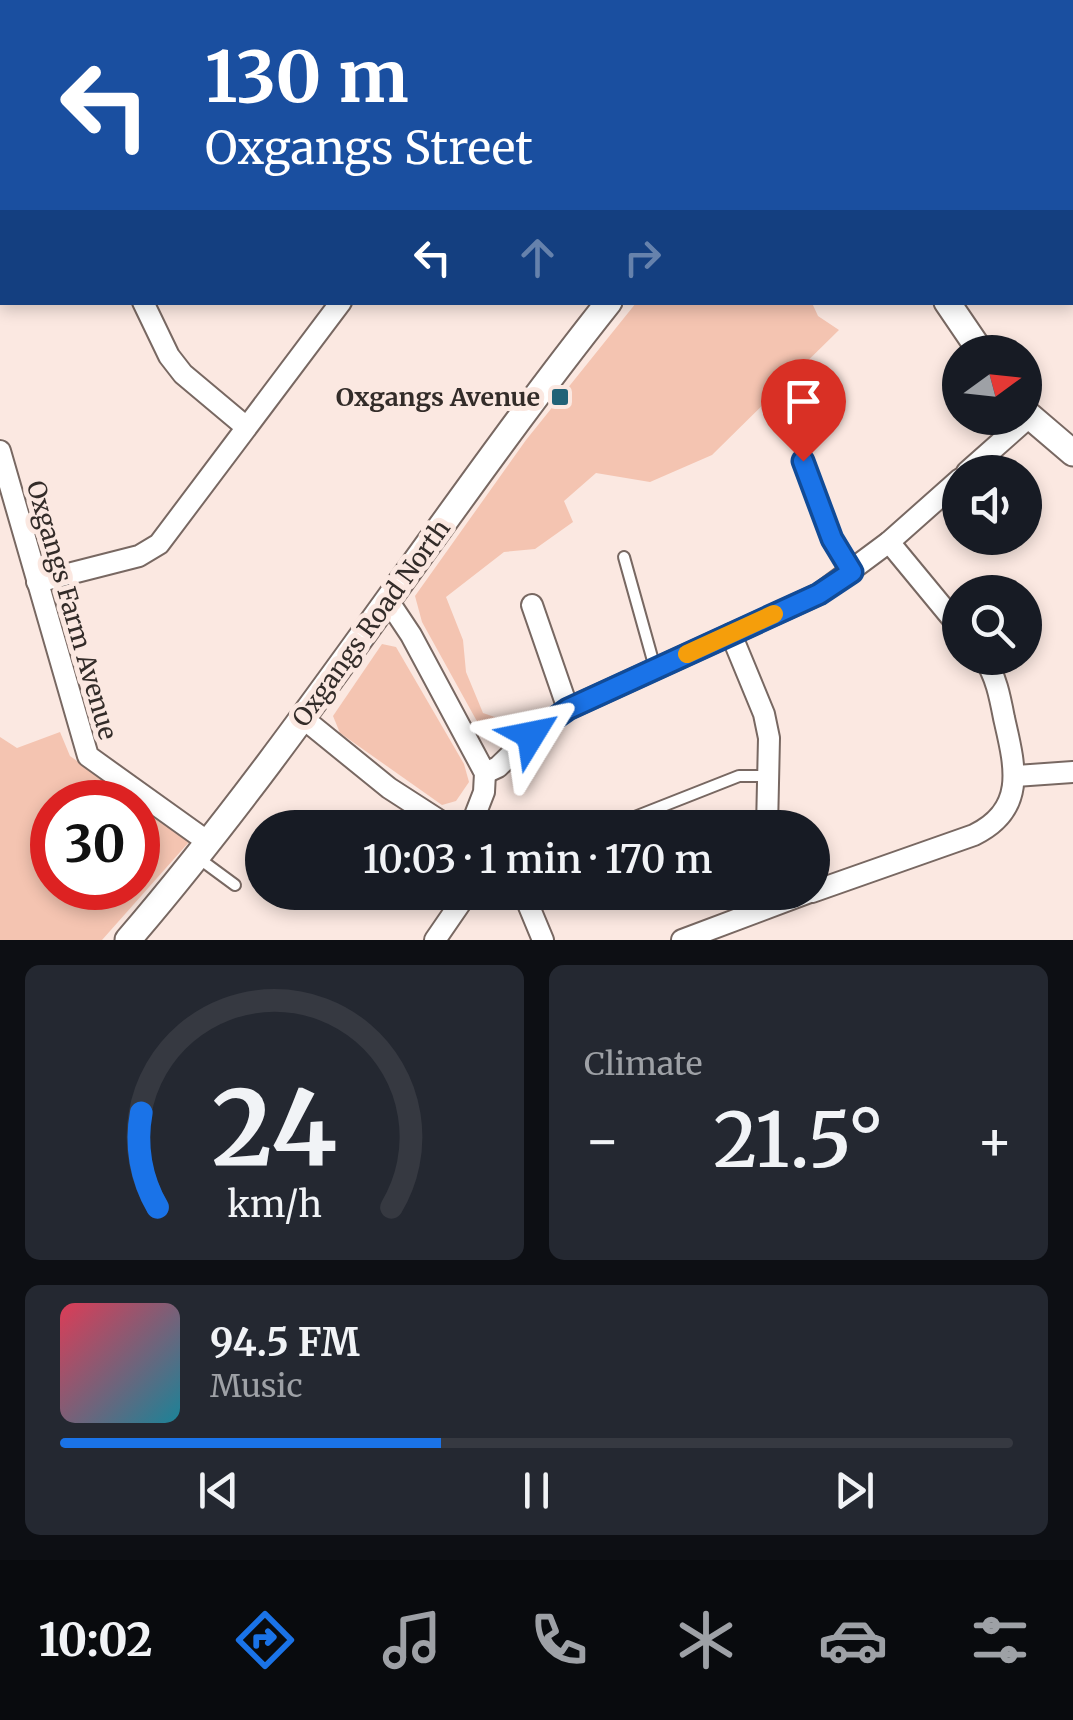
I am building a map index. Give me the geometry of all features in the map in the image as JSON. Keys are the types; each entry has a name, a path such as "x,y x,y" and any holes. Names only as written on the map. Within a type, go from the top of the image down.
{"street":[{"path":"145,305 169,356 182,374 246,426"},
{"path":"37,582 150,552 339,305"},
{"name":"Oxgangs Road North","path":"128,940 304,719 387,599 607,305"},
{"path":"949,305 969,335"},
{"path":"1042,427 1073,453"},
{"path":"985,455 1005,435"},
{"name":"Oxgangs Farm Avenue","path":"0,451 88,756 202,850"},
{"path":"486,773 568,709 819,594 852,572 942,494"},
{"path":"888,542 942,606"},
{"path":"387,599 411,635 486,773 477,810"},
{"path":"532,605 568,709"},
{"path":"730,634 764,714 768,810"},
{"path":"830,885 990,828 1008,806 1015,776 993,675"},
{"path":"304,719 389,788 423,810"},
{"path":"1015,776 1073,772"},
{"path":"435,940 456,910"},
{"path":"530,910 544,940"},
{"path":"682,940 752,910"}],"lane":[{"path":"803,461 832,539 852,572"},
{"path":"624,557 655,668"},
{"path":"653,810 739,776 768,776"},
{"path":"202,850 235,885"}],"shaded area":[{"path":"634,305 813,305 818,316 839,330 712,455 650,482 596,473 564,501 573,522 535,549 504,552 446,597 463,640 466,672 483,713 521,726 500,743 484,734 422,622 415,596 526,440"},
{"path":"382,644 396,647 464,764 469,782 456,801 442,805 340,733 333,716"},
{"path":"60,732 70,756 104,780 30,780 30,910 129,910 102,940 0,940 0,737 17,748"},
{"path":"160,821 189,842 160,875"}],"slow traffic":[{"path":"687,654 774,614"}],"place":[{"name":"Oxgangs Avenue","path":"560,397"}],"route":[{"path":"531,735 568,709 819,594 852,572 832,539 803,461"}]}
